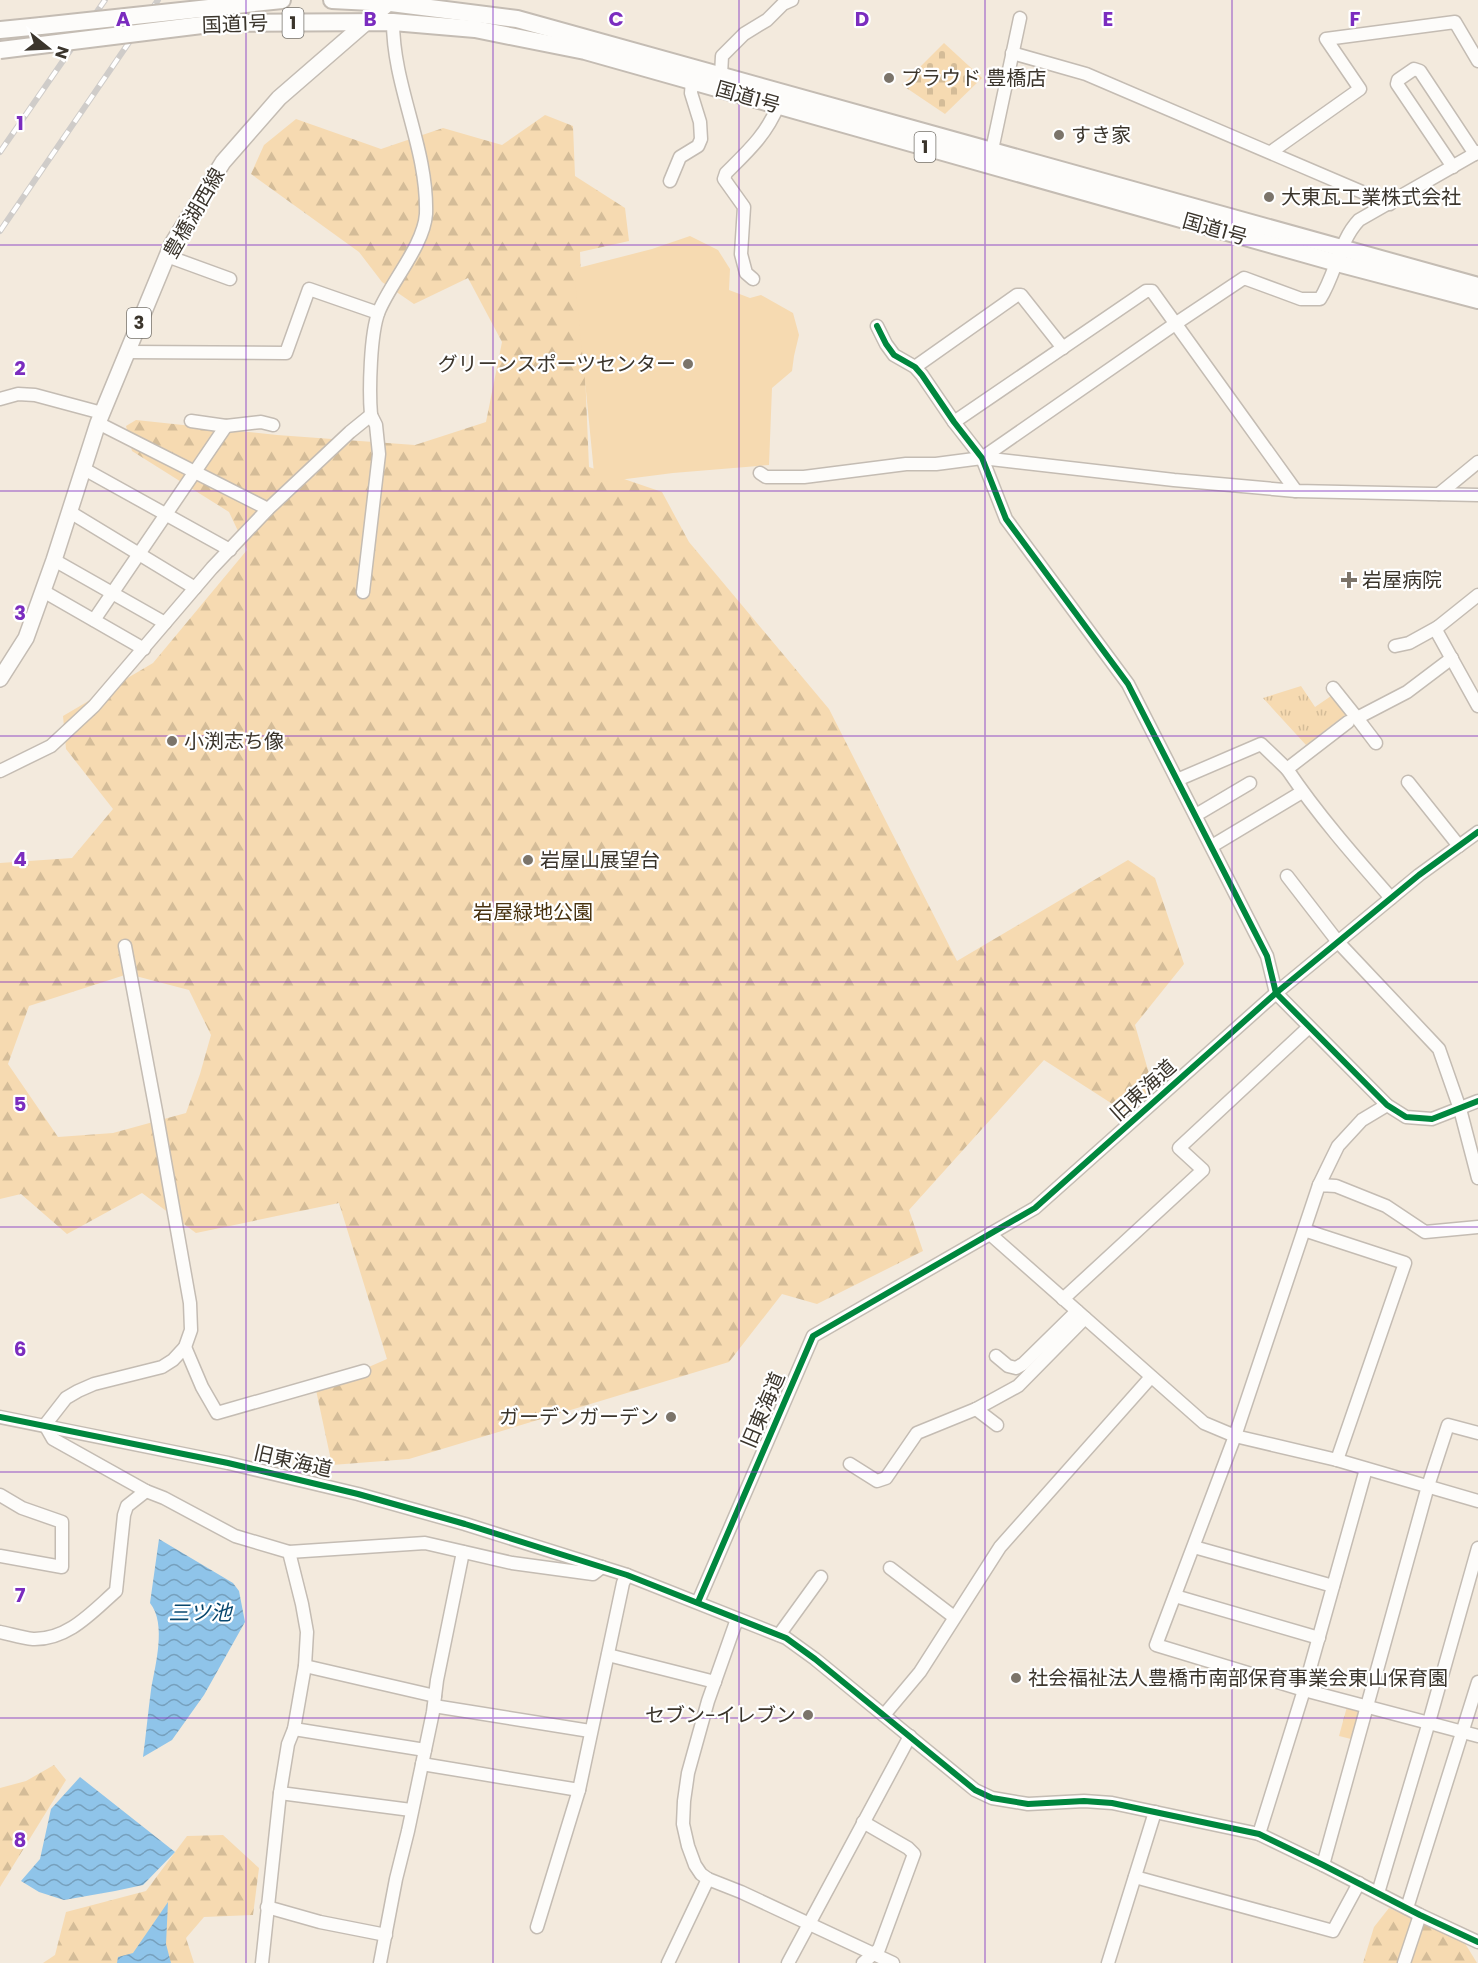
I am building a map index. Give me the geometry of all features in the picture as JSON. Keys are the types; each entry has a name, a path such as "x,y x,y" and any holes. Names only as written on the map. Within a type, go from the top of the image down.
{"highway":[{"name":"国道1号","path":"0,50 218,15 282,0"},
{"name":"国道1号","path":"332,0 392,1 517,19 992,150 1340,255 1478,300"},
{"name":"国道1号","path":"0,30 218,15 393,22 475,29 585,51 778,106 1340,255 1478,286"}],"main road":[{"name":"豊橋湖西線","path":"0,679 26,639 100,418 172,244 223,162 279,98 392,1"}],"street":[{"path":"721,75 722,56 744,34 767,20 785,1"},
{"path":"992,150 1020,18"},
{"path":"363,592 379,454 376,425 371,415 372,349 378,313 423,230 426,214 424,183 393,42 393,22"},
{"path":"1271,152 1360,89 1326,39 1455,22 1478,61"},
{"path":"1012,52 1086,74 1390,204"},
{"path":"982,459 1244,278 1301,299 1320,299 1328,287 1350,230 1359,220 1390,204 1477,153 1420,70 1414,69 1398,80 1398,84 1453,167"},
{"path":"670,181 680,158 698,146 701,139 700,122 691,93 692,81"},
{"path":"753,279 746,273 741,254 744,207 724,179 726,173 760,139 770,125 778,106"},
{"path":"167,256 230,279"},
{"path":"128,352 286,353 309,289 378,313"},
{"path":"954,423 1146,291 1152,291 1296,491"},
{"path":"915,367 1021,295 1063,348"},
{"path":"877,326 894,355 915,367 982,459 1005,519 1128,684 1267,956 1276,993 1387,1105 1406,1117 1432,1119 1478,1101"},
{"path":"0,399 18,394 35,395 100,418 268,509"},
{"path":"0,771 51,746 94,706 195,588 268,509 371,415"},
{"path":"191,421 225,426 261,422 273,424"},
{"path":"94,620 225,426"},
{"path":"760,473 765,477 804,477 906,464 936,464 982,459 1296,491 1478,495"},
{"path":"1439,494 1478,462"},
{"path":"84,469 230,550"},
{"path":"70,512 195,588"},
{"path":"54,560 165,623"},
{"path":"43,591 144,649"},
{"path":"1395,646 1409,643 1438,627 1478,596"},
{"path":"1438,627 1437,632 1478,706"},
{"path":"1287,769 1352,720 1407,692 1452,658"},
{"path":"1333,688 1352,720 1376,742"},
{"path":"1177,780 1261,744 1287,769 1302,792 1347,848 1391,898"},
{"path":"1408,782 1459,846"},
{"path":"1196,815 1250,783"},
{"path":"1212,846 1302,792"},
{"name":"旧東海道","path":"0,1417 228,1463 358,1494 602,1567 698,1602 813,1336 1035,1208 1276,993 1391,898 1478,832"},
{"path":"1287,876 1338,942 1439,1049 1460,1109 1478,1178"},
{"path":"125,946 190,1303 192,1330 185,1347 173,1360 162,1367 94,1384 66,1398 45,1425 53,1439 146,1491 164,1498 235,1536 289,1552 425,1543 512,1563 593,1574 602,1567"},
{"path":"1063,1299 1203,1170 1179,1148 1309,1027"},
{"path":"1387,1105 1362,1120 1338,1146 1319,1185 1235,1436 1156,1644 1304,1690 1478,1736"},
{"path":"1319,1185 1336,1186 1386,1206 1425,1232 1478,1227"},
{"path":"1304,1230 1405,1263 1337,1460"},
{"path":"990,1234 1204,1423 1235,1436 1337,1460 1478,1501"},
{"path":"996,1356 1008,1366 1016,1368 1081,1315"},
{"path":"850,1464 877,1481 886,1478 917,1433 976,1409 1018,1386 1081,1315"},
{"path":"185,1347 202,1387 217,1413 364,1371"},
{"path":"884,1715 920,1672 1000,1547 1151,1377"},
{"path":"976,1409 997,1425"},
{"path":"1323,1864 1428,1486 1448,1425 1478,1433"},
{"path":"1259,1834 1304,1690 1366,1469"},
{"path":"0,1632 32,1639 56,1636 75,1627 116,1591 124,1515 127,1506 146,1491"},
{"path":"0,1495 22,1508 62,1522 62,1567 0,1556"},
{"path":"1194,1547 1333,1586"},
{"path":"1378,1893 1478,1548"},
{"path":"262,1963 280,1793 305,1666 307,1632 289,1552"},
{"path":"380,1963 425,1750 463,1552"},
{"path":"890,1568 954,1617"},
{"path":"537,1927 579,1790 623,1583 627,1575"},
{"path":"779,1635 821,1577"},
{"path":"1175,1596 1319,1638"},
{"path":"698,1602 786,1638 815,1659 975,1790 992,1798 1028,1804 1084,1801 1112,1803 1259,1834 1478,1942"},
{"path":"737,1619 715,1682 688,1773 683,1824 695,1865 708,1879 893,1963"},
{"path":"608,1655 715,1682"},
{"path":"305,1666 434,1701 590,1731"},
{"path":"1407,1908 1478,1682"},
{"path":"294,1728 425,1750"},
{"path":"788,1963 910,1736"},
{"path":"422,1764 579,1790"},
{"path":"280,1793 411,1810"},
{"path":"1108,1963 1155,1812"},
{"path":"863,1822 908,1848 914,1854 879,1949 863,1963"},
{"path":"1135,1877 1333,1931 1359,1883"},
{"path":"668,1963 708,1879"},
{"path":"267,1907 320,1922 386,1935"},
{"path":"1404,1963 1420,1915"}],"green space":[{"path":"944,43 982,78 945,114 902,85"},
{"name":"岩屋緑地公園","path":"545,115 573,126 575,176 625,208 629,241 580,252 589,467 662,492 689,542 829,709 957,961 1128,860 1155,878 1184,964 1135,1025 1154,1091 1128,1114 1044,1060 909,1210 923,1251 817,1304 782,1294 729,1362 409,1459 332,1465 316,1390 387,1359 339,1203 196,1233 142,1193 67,1234 21,1194 0,1199 0,863 72,858 113,809 66,749 63,716 153,663 247,550 229,512 132,451 126,426 136,420 277,435 415,445 486,422 502,342 468,278 414,304 382,282 359,252 251,174 264,145 296,119 381,149 443,128 502,145","holes":["128,974 189,990 211,1035 186,1113 113,1133 58,1137 8,1064 29,1006"]},
{"name":"グリーンスポーツセンター","path":"690,236 718,250 730,269 729,290 750,298 761,295 793,313 799,335 792,371 772,388 769,465 673,473 595,483 574,269 652,249"},
{"path":"1301,686 1315,707 1334,694 1349,712 1306,745 1263,698"},
{"path":"1348,1703 1364,1707 1355,1740 1339,1736"},
{"path":"54,1765 66,1780 0,1887 0,1788 26,1781"},
{"path":"223,1835 259,1868 253,1915 204,1917 186,1938 194,1963 43,1963 55,1955 66,1912 146,1891 187,1836"},
{"path":"1389,1908 1463,1940 1477,1963 1363,1963 1374,1927"}],"water":[{"name":"三ツ池","path":"159,1539 233,1583 239,1591 245,1622 204,1695 172,1740 143,1757 159,1633 155,1612 150,1603"},
{"path":"80,1777 175,1852 143,1885 64,1900 39,1892 21,1881 40,1859 51,1809"},
{"path":"168,1902 166,1944 171,1963 117,1963 118,1957 133,1953"}],"railway":[{"path":"0,152 105,0"},
{"path":"0,231 158,0"}],"cycle path":[{"path":"877,326 894,355 915,367 922,375 982,458 1006,519 1128,684 1267,956 1276,993 1387,1105 1406,1117 1432,1119 1478,1101"},
{"path":"698,1602 813,1336 1035,1208 1276,993 1419,875 1478,832"},
{"path":"0,1417 228,1463 358,1494 465,1524 627,1575 786,1638 815,1659 975,1790 992,1798 1028,1804 1084,1801 1112,1803 1259,1834 1478,1942"}],"place":[{"name":"プラウド 豊橋店","path":"889,78"},
{"name":"すき家","path":"1059,135"},
{"name":"大東瓦工業株式会社","path":"1269,197"},
{"name":"グリーンスポーツセンター","path":"688,364"},
{"name":"岩屋病院","path":"1349,580"},
{"name":"小渕志ち像","path":"172,741"},
{"name":"岩屋山展望台","path":"528,860"},
{"name":"ガーデンガーデン","path":"671,1417"},
{"name":"社会福祉法人豊橋市南部保育事業会東山保育園","path":"1016,1678"},
{"name":"セブン-イレブン","path":"808,1715"}]}
